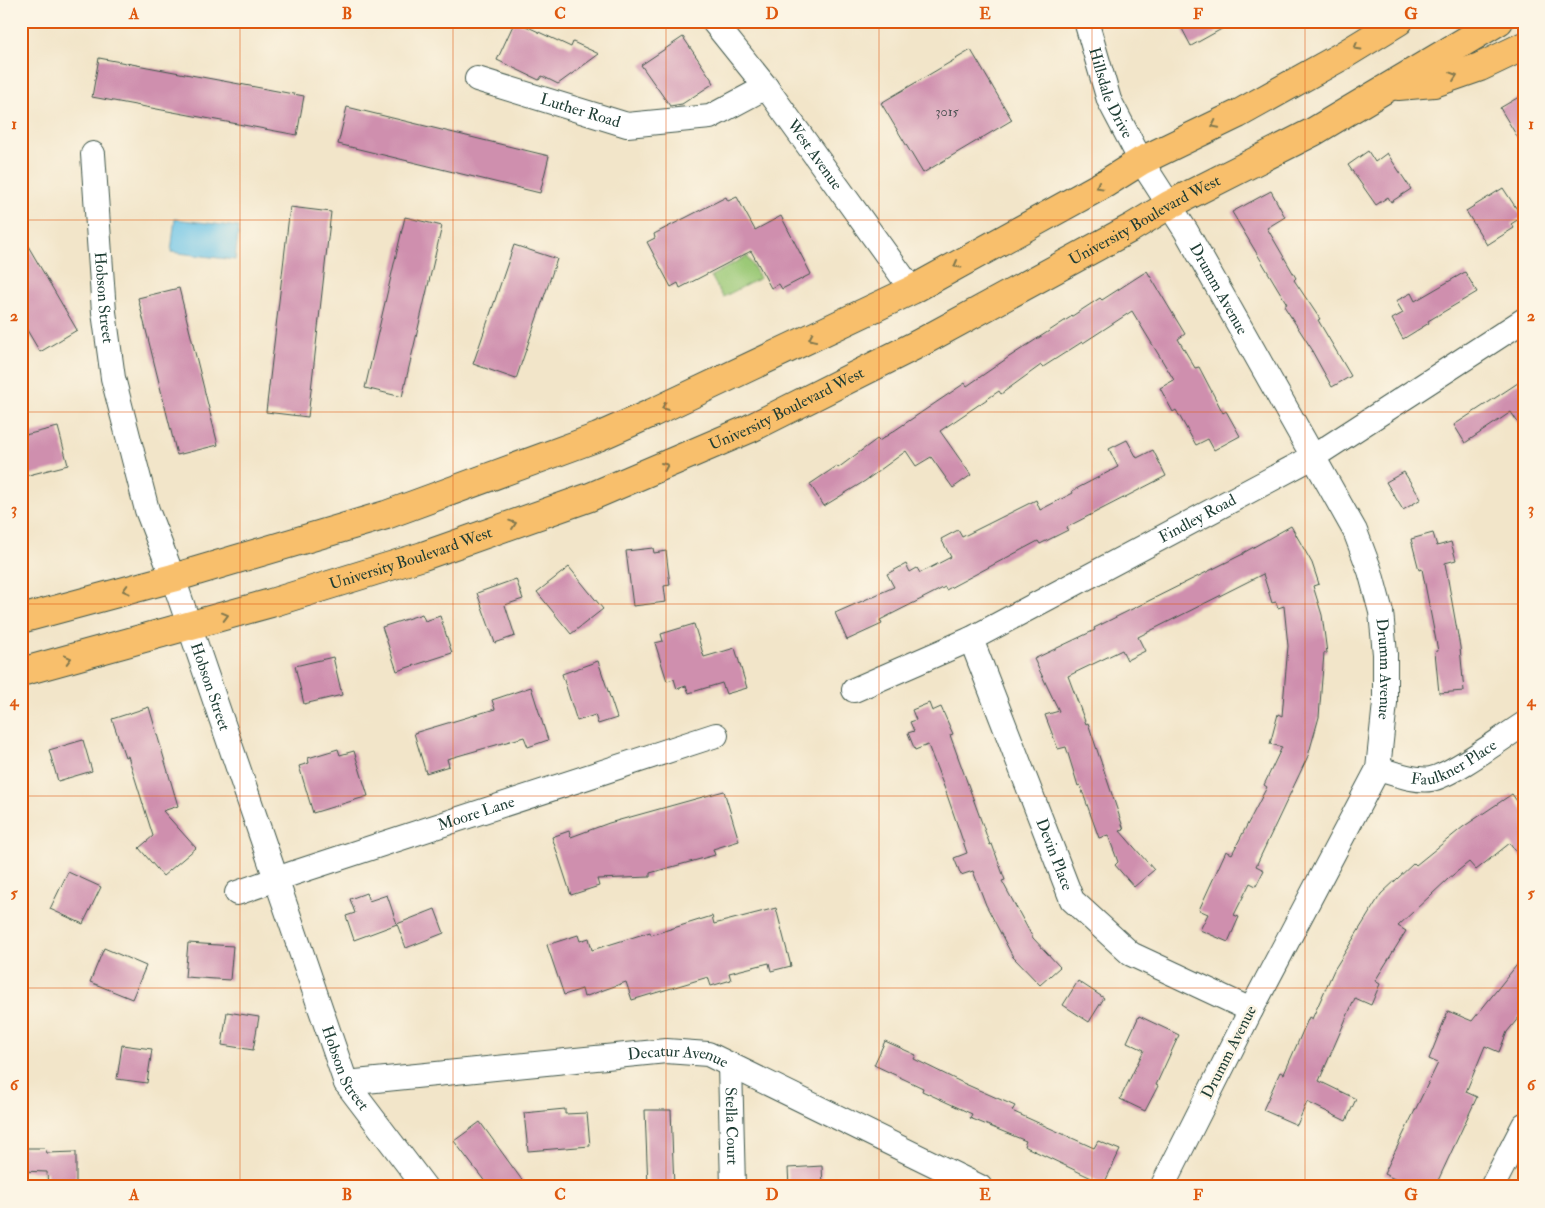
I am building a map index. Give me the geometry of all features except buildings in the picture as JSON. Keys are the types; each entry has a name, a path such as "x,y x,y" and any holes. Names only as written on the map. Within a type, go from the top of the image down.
{"main road":[{"path":"21,619 173,578 386,515 598,437 912,290 1106,183 1141,161 1238,114 1342,56 1399,21"},
{"name":"University Boulevard West","path":"21,672 271,603 423,556 590,498 749,430 918,344 1131,228 1169,205 1313,132 1499,21"},
{"path":"1389,87 1434,83 1480,67 1524,46"}],"street":[{"name":"West Avenue","path":"713,21 766,87 912,290"},
{"name":"Hillsdale Drive","path":"1086,21 1109,100 1141,161"},
{"name":"Luther Road","path":"477,79 627,124 710,117 766,87"},
{"name":"Hobson Street","path":"93,154 104,312 113,378 147,510 173,578 346,1083 425,1187"},
{"name":"Drumm Avenue","path":"1141,161 1190,238 1356,531 1370,571 1381,612 1385,654 1386,703 1378,769 1250,1010 1162,1187"},
{"name":"Findley Road","path":"854,690 971,639 1313,457 1524,320"},
{"name":"Devin Place","path":"971,639 1072,900 1131,954 1250,1010"},
{"name":"Faulkner Place","path":"1378,769 1410,777 1431,779 1453,770 1524,724"},
{"name":"Moore Lane","path":"237,893 716,735"},
{"name":"Decatur Avenue","path":"346,1083 666,1051 708,1054 980,1187"},
{"name":"Stella Court","path":"730,1065 733,1187"},
{"path":"1492,1187 1524,1125"}],"green space":[{"path":"747,256 760,278 723,297 711,276"}],"water":[{"path":"175,219 239,227 235,260 171,252"}]}
